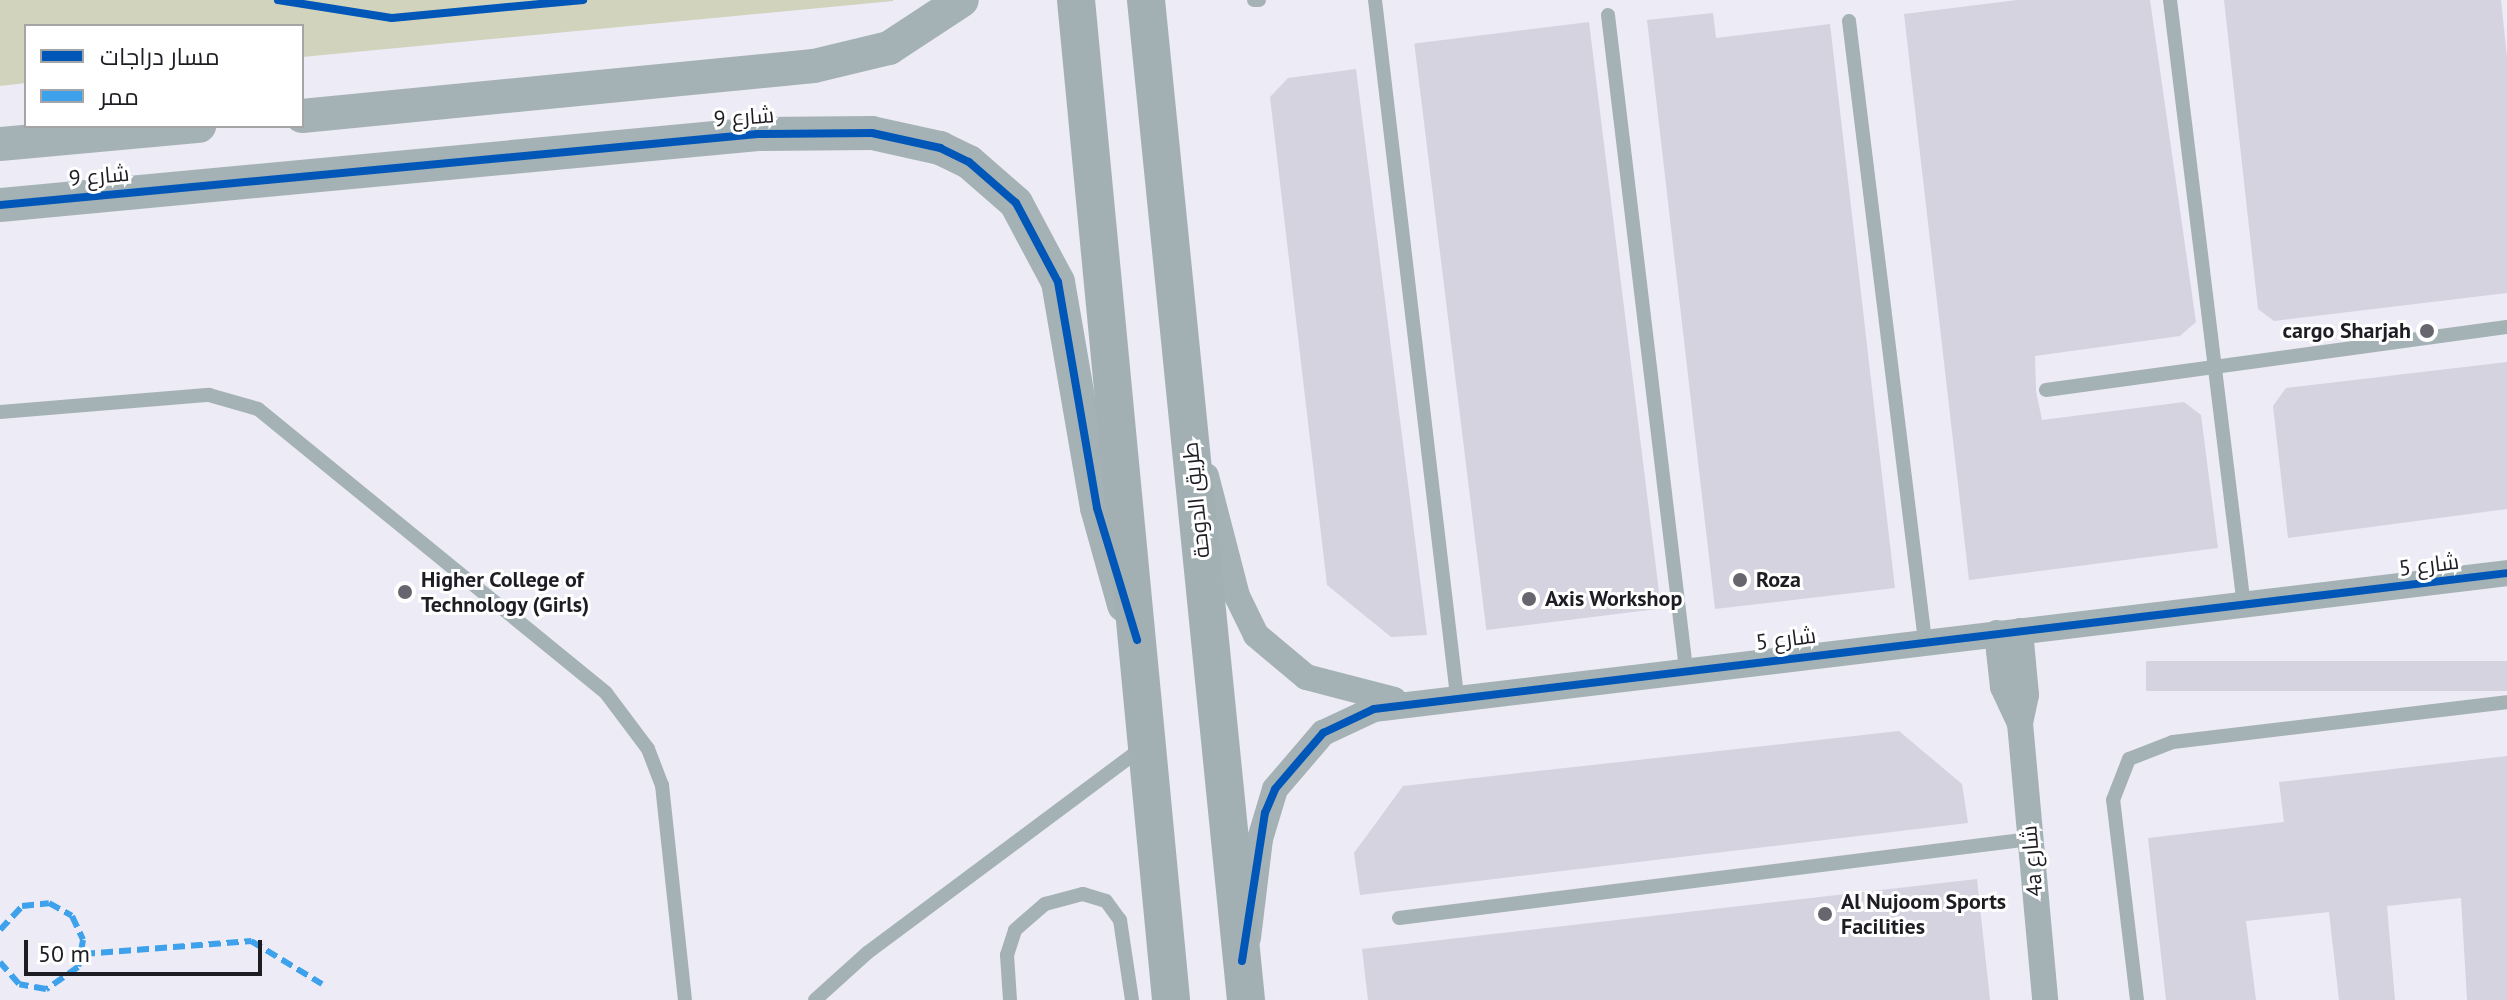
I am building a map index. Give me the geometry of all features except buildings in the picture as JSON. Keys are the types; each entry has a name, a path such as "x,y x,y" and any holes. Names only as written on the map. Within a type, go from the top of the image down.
{"main road":[{"path":"1076,0 1171,1000"},
{"name":"طريق الدوحة","path":"1146,0 1246,1000"}],"street":[{"name":"شارع 9","path":"304,116 814,66 889,48 962,0"},
{"name":"شارع 9","path":"0,144 177,128"},
{"name":"شارع 9","path":"0,205 771,133 872,133 940,148 982,172 1016,203 1058,282 1097,508 1137,640"},
{"name":"شارع 5","path":"1189,435 1237,596 1256,635 1306,677 1406,701"},
{"name":"شارع 5","path":"1242,961 1265,813 1281,778 1323,733 1406,701 2244,606 2507,573"},
{"name":"4a شارع","path":"2008,632 2003,687 2020,723 2045,1000"}],"lane":[{"path":"1375,0 1457,696"},
{"path":"2170,0 2244,606"},
{"path":"1608,15 1686,669"},
{"path":"1849,21 1925,641"},
{"path":"2046,390 2507,327"},
{"path":"0,412 209,395 258,409 606,693 642,739 662,785 685,1000"},
{"path":"2137,1000 2113,800 2129,759 2173,742 2507,702"},
{"path":"815,1000 867,953 1146,744"},
{"path":"1399,918 2030,839"},
{"path":"1010,1000 1007,955 1015,930 1045,904 1083,894 1106,901 1120,920 1132,1000"}],"green space":[{"path":"0,0 893,0 304,57 304,24 24,24 24,83 0,86"}],"marked path":[{"path":"0,930 22,906 49,903 72,916 83,940 78,967 46,989 19,984 0,962"},
{"path":"83,954 251,941 322,984"}],"cycle path":[{"path":"278,0 392,18 583,0"},
{"path":"0,205 758,134 872,133 940,148 969,162 1016,203 1058,282 1097,508 1137,640"},
{"path":"1242,961 1265,813 1275,789 1323,733 1374,709 2507,573"}],"place":[{"name":"cargo Sharjah","path":"2427,331"},
{"name":"Roza","path":"1740,580"},
{"name":"Higher College of Technology (Girls)","path":"405,592"},
{"name":"Axis Workshop","path":"1529,599"},
{"name":"Al Nujoom Sports Facilities","path":"1825,914"}]}
